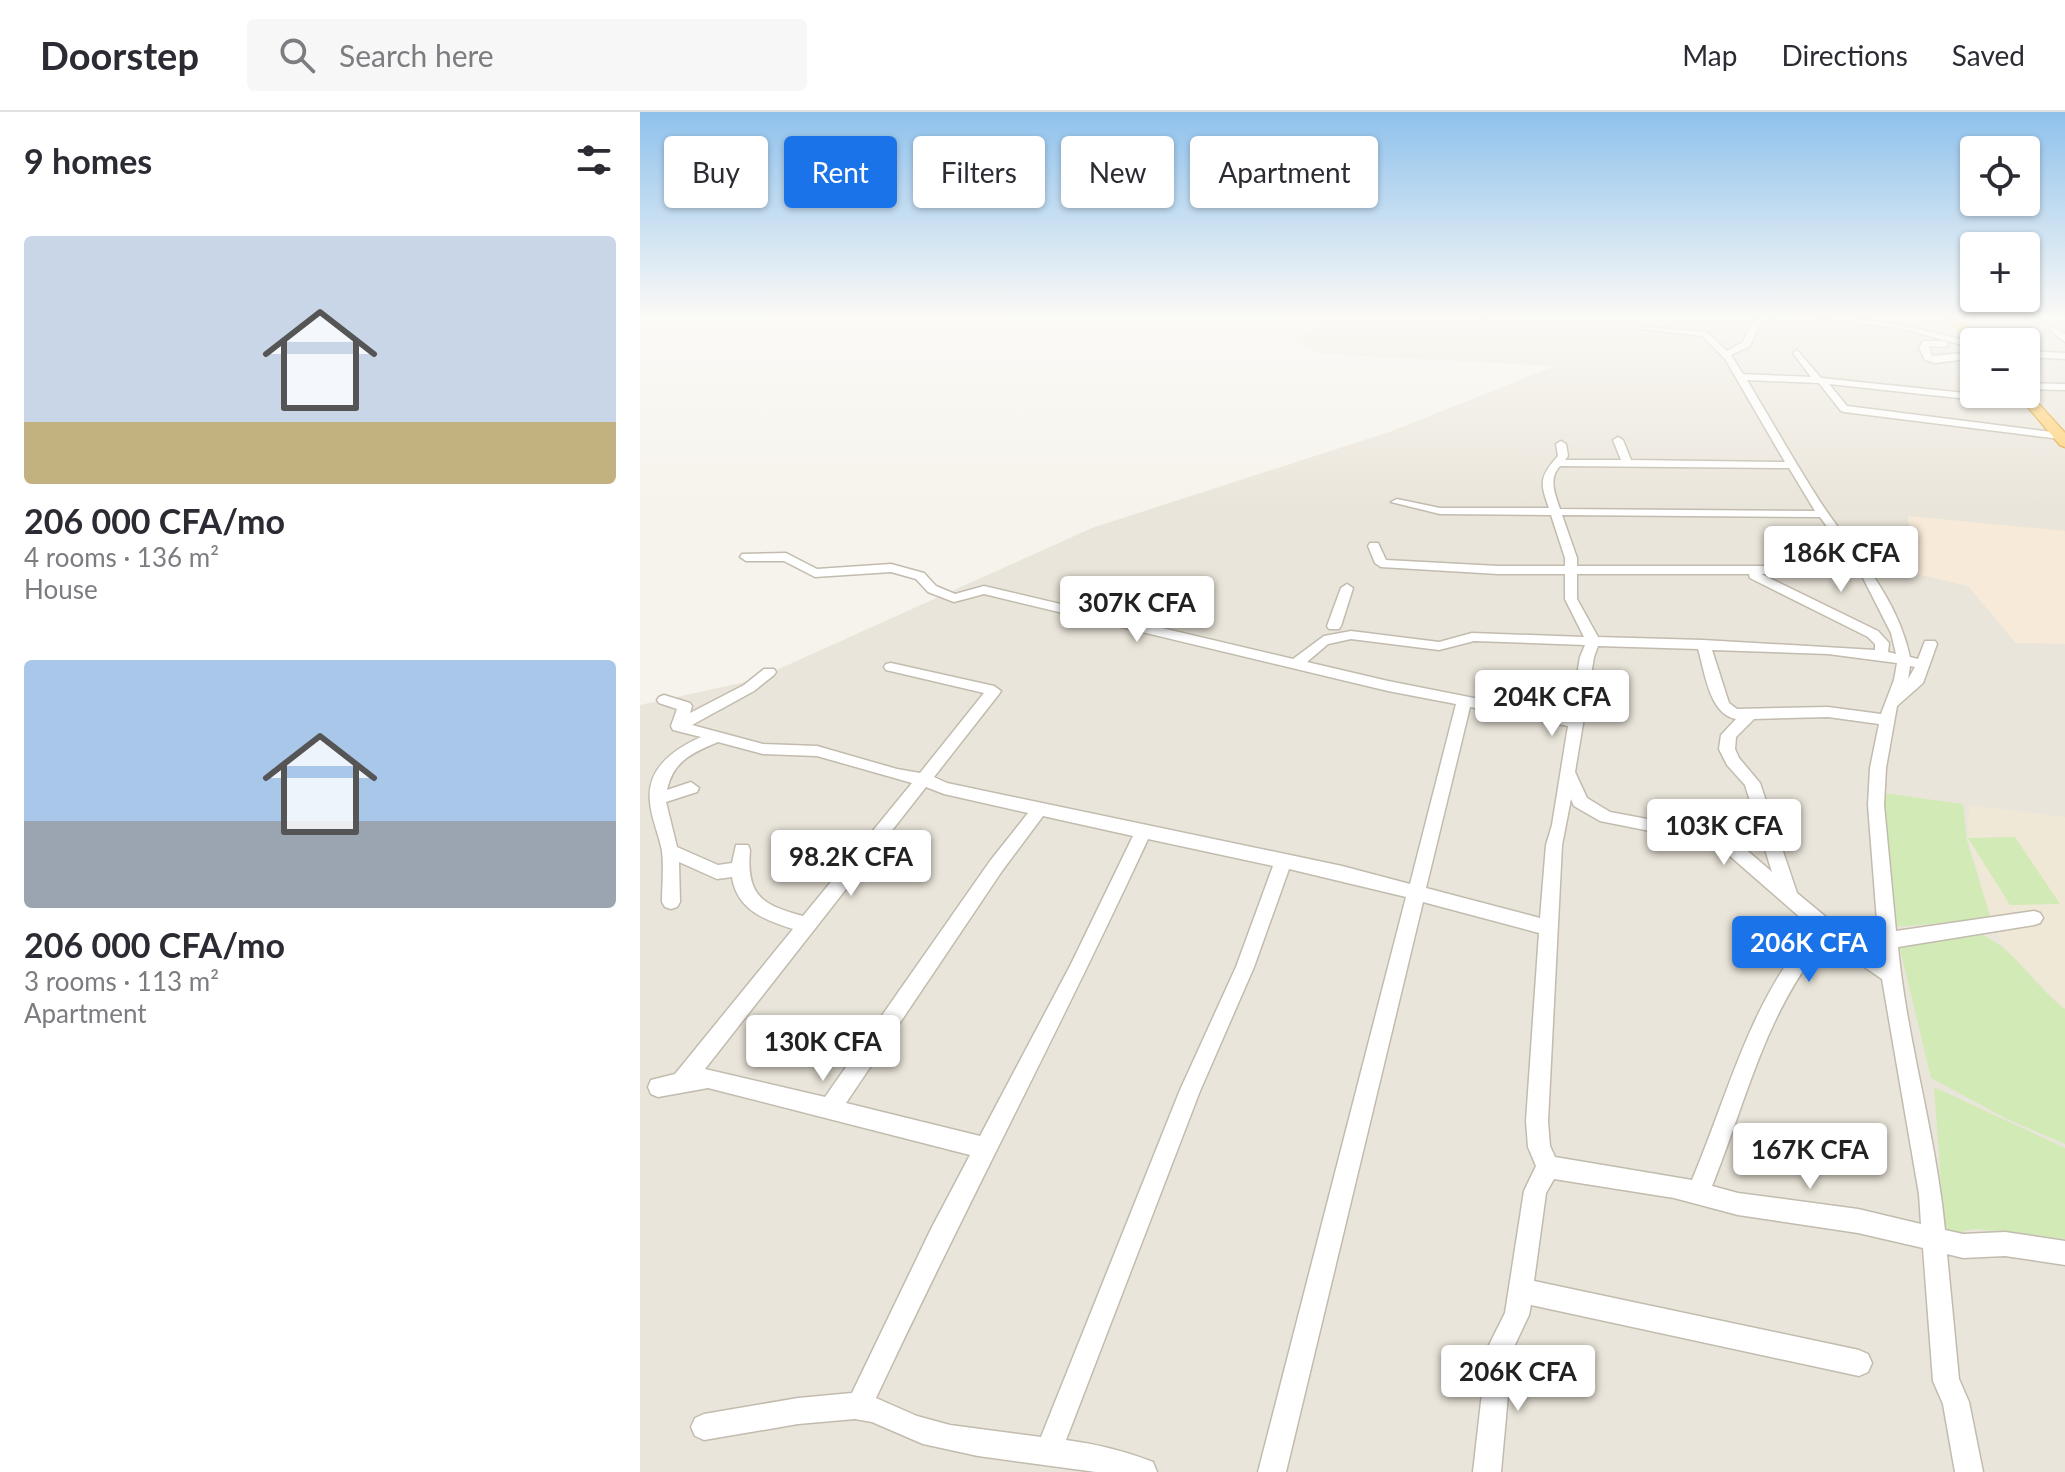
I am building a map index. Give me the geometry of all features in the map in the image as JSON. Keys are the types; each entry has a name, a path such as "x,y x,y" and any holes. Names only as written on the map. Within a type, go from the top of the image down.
{"highway":[{"path":"2036,408 2062,439"}],"street":[{"path":"1741,379 1824,514 1865,570 1898,633 1904,660 1901,680 1888,712 1878,768 1876,805 1891,975 1936,1242 1946,1381 1956,1402 1969,1472"},
{"path":"1789,379 1960,392"},
{"path":"1820,381 1844,409 2062,439"},
{"path":"2040,386 2065,387"},
{"path":"1618,440 1627,463"},
{"path":"1548,1167 1539,1147 1537,1121 1554,845 1562,826 1562,806 1593,641 1571,599 1571,558 1554,513 1548,477 1563,456 1561,444"},
{"path":"1560,463 1793,465"},
{"path":"1397,502 1440,511 1824,514"},
{"path":"1374,546 1381,563 1450,569 1691,569 1749,573 1865,570"},
{"path":"746,557 786,557 815,573 891,568 920,576 932,589 954,598 984,590 1464,702 1576,723"},
{"path":"1749,573 1821,605 1873,634 1882,643 1881,655"},
{"path":"1334,626 1347,588"},
{"path":"1298,662 1321,642 1343,636 1445,644 1463,643 1472,637 1703,644 1881,655 1924,665"},
{"path":"1703,644 1723,705 1734,714 1767,711 1888,712 1918,680 1930,644"},
{"path":"681,1083 804,924 994,691 891,667"},
{"path":"678,726 749,688 769,672"},
{"path":"664,700 685,706 678,726"},
{"path":"1272,1472 1419,894 1450,747 1464,702"},
{"path":"1750,714 1729,735 1727,749 1732,761 1752,783 1790,898"},
{"path":"678,726 713,738 743,742 763,749 817,751 897,775 922,779 944,788 1283,861 1549,928"},
{"path":"671,902 670,851 657,799 663,769 675,754 713,738"},
{"path":"1570,776 1576,796 1590,810 1729,845 1847,945 1891,975"},
{"path":"657,799 691,788"},
{"path":"830,1108 996,866 1039,810"},
{"path":"859,1406 984,1148 1078,970 1143,832"},
{"path":"670,851 717,872 740,860 745,896 767,913 804,924"},
{"path":"1049,1450 1190,1090 1245,967 1283,861"},
{"path":"1698,1193 1725,1129 1753,1039 1809,948 2034,918"},
{"path":"658,1087 708,1078 984,1148"},
{"path":"1548,1167 1698,1193 1738,1204 1858,1221 1936,1242 1963,1246 2005,1244 2065,1253"},
{"path":"1487,1472 1500,1349 1517,1315 1535,1191 1548,1167"},
{"path":"1522,1291 1859,1363"},
{"path":"704,1427 809,1409 859,1406 924,1432 1066,1450 1143,1472"}],"shaded area":[{"path":"1521,379 1960,379 1960,408 2040,408 2040,379 2065,379 2065,1472 640,1472 640,705 754,680 1092,528 1392,431"},
{"path":"1908,516 2065,531 2065,644 2016,643 1968,586 1912,573 1886,556 1883,533 1909,529"},
{"path":"1969,805 2065,817 2065,1009 2003,946 1991,919 1968,838"}],"green space":[{"path":"1883,793 1963,804 1967,841 1991,919 1895,927"},
{"path":"2015,837 2060,904 2010,905 1968,838"},
{"path":"1978,933 2003,948 2065,1009 2065,1144 2007,1119 1931,1078 1899,945"},
{"path":"1934,1087 2065,1148 2065,1239 1974,1229 1945,1236"}]}
